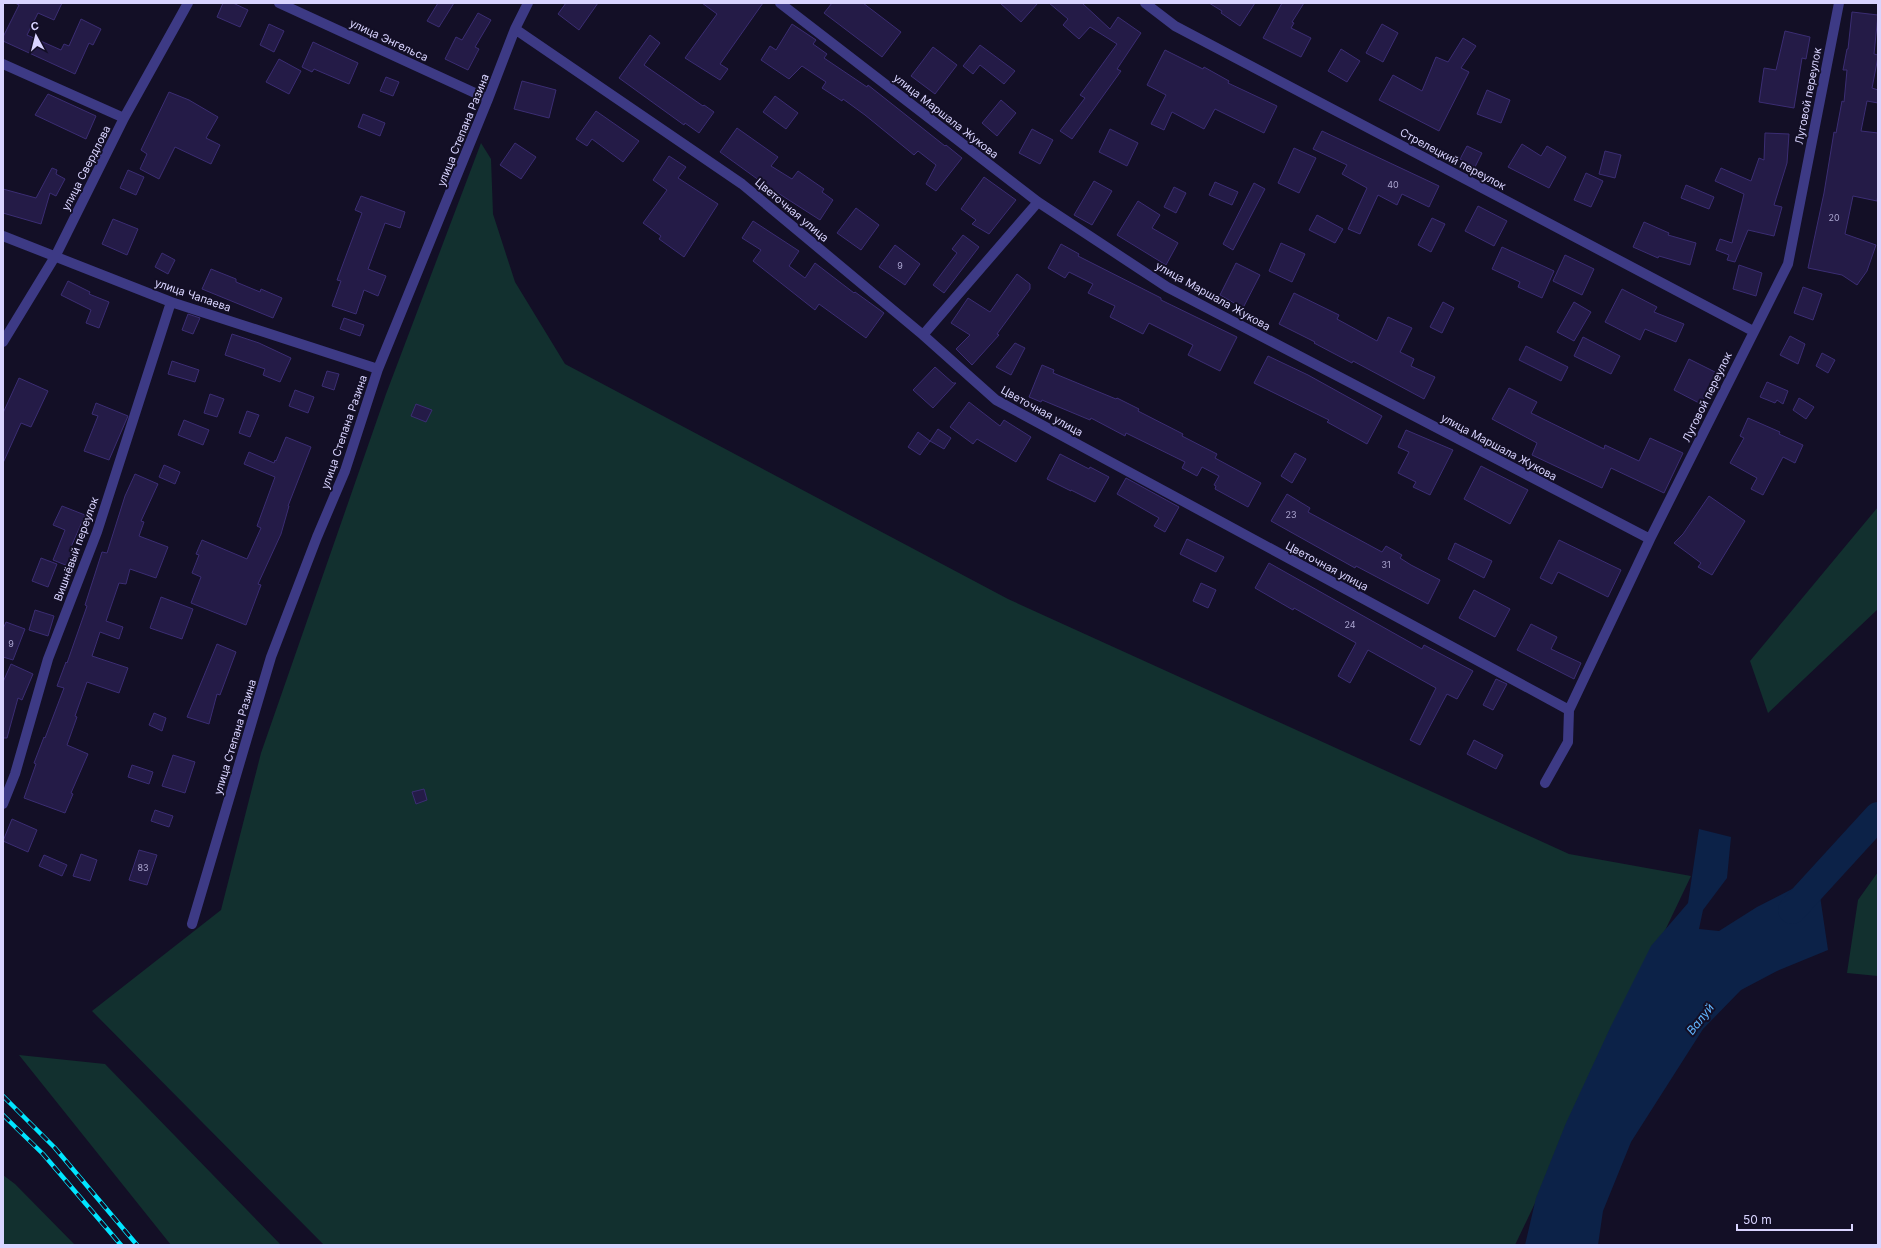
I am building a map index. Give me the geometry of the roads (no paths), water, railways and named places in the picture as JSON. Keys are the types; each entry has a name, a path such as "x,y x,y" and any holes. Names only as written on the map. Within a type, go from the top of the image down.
{"street":[{"name":"улица Свердлова","path":"3,342 56,255 124,118 188,3"},
{"name":"улица Энгельса","path":"279,3 488,99"},
{"name":"улица Степана Разина","path":"192,924 271,657 317,537 345,471 378,369 515,30 528,3"},
{"name":"улица Маршала Жукова","path":"780,3 1038,202 1167,287 1650,539"},
{"name":"Стрелецкий переулок","path":"1145,3 1175,26 1753,331"},
{"name":"Луговой переулок","path":"1545,783 1568,742 1569,710 1650,539 1753,331 1788,264 1838,3"},
{"name":"Цветочная улица","path":"515,30 742,184 923,335 996,400 1569,710"},
{"path":"3,64 124,118"},
{"path":"923,335 1038,202"},
{"name":"улица Чапаева","path":"3,236 56,255 171,302 378,369"},
{"name":"Вишнёвый переулок","path":"3,804 15,774 48,659 97,532 171,302"}],"water":[{"path":"1699,829 1731,837 1727,878 1703,910 1699,929 1719,931 1757,907 1796,887 1816,869 1828,950 1777,971 1741,990 1703,1029 1631,1142 1603,1211 1598,1245 1525,1245 1536,1198 1566,1123 1611,1026 1651,946 1688,903"}],"waterway":[{"name":"Валуй","path":"1792,910 1878,816"}],"railway":[{"path":"3,1096 55,1148 137,1245"},
{"path":"3,1115 43,1154 121,1245"}]}
